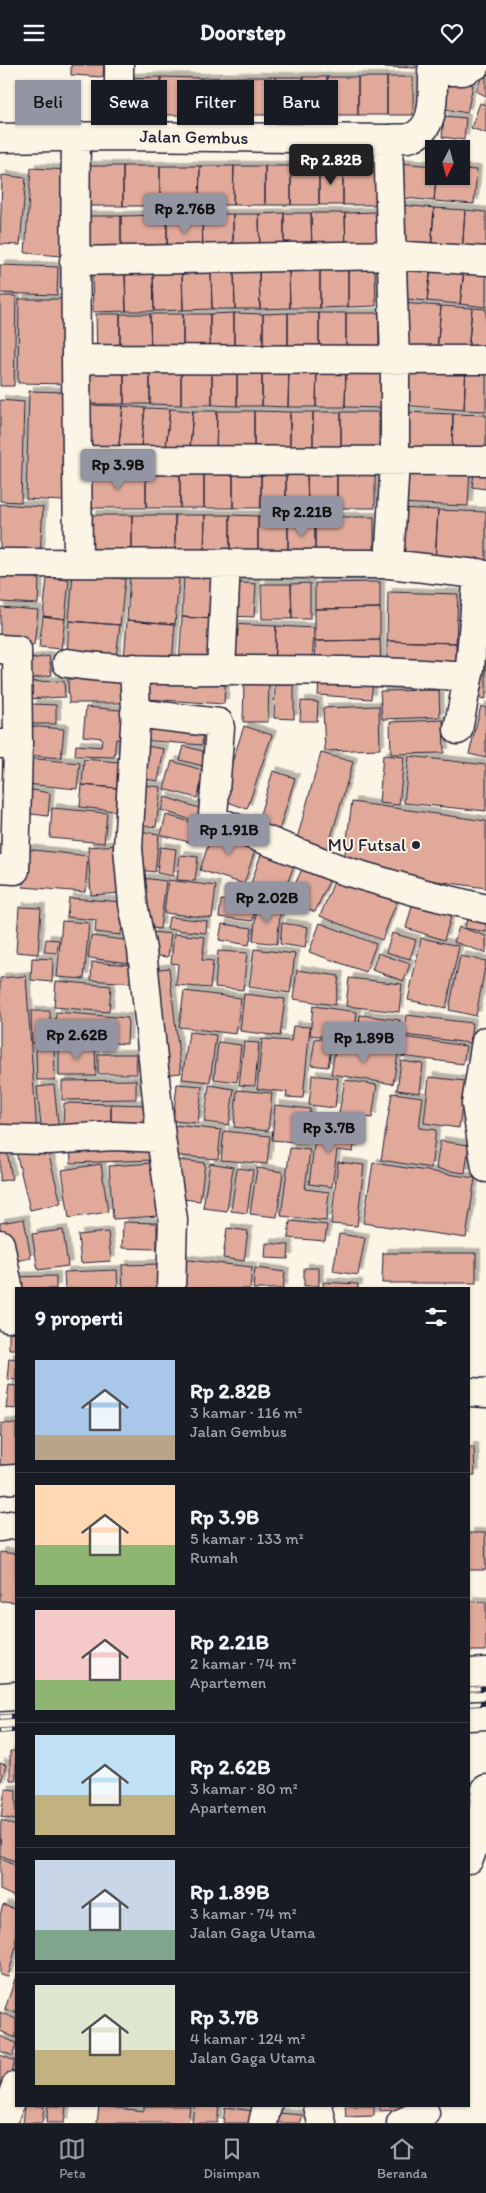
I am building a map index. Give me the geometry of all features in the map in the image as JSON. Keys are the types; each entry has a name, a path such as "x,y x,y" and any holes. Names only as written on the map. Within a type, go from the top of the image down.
{"street":[{"path":"118,65 119,136"},
{"path":"432,68 462,71 476,65"},
{"name":"Jalan Gembus","path":"0,138 119,136 388,139 409,137 420,132 429,122 432,109 432,68"},
{"path":"76,137 74,261 77,359 78,563"},
{"path":"388,139 395,360 395,462 390,564"},
{"path":"74,261 391,255 486,261"},
{"path":"77,359 486,360"},
{"path":"77,460 486,461"},
{"path":"0,563 390,564 482,574 468,677 458,730"},
{"path":"221,670 226,563"},
{"path":"0,649 18,650 9,744 8,834 15,870 0,869"},
{"path":"67,663 134,668 413,673 468,677"},
{"path":"134,668 135,713 128,848 133,904 142,950 161,1138 173,1219 171,1287"},
{"path":"135,713 219,723 213,815 217,821 342,870 433,897 486,909"},
{"path":"486,1041 476,1105 486,1168"},
{"path":"0,1139 161,1138"},
{"path":"0,1244 8,1286 8,1325"},
{"path":"470,1392 486,1393"},
{"path":"0,1480 15,1479"},
{"path":"0,1517 0,1527 15,1524"},
{"path":"470,1673 486,1672"},
{"path":"0,1697 15,1696"},
{"path":"470,1715 486,1715"},
{"path":"470,1856 481,1827 486,1789"},
{"path":"2,2123 15,2089"},
{"path":"263,2123 267,2107"},
{"path":"318,2107 322,2123"}],"building":[{"path":"71,65 104,65 103,77 71,75"},
{"path":"382,65 416,65 416,68 382,67"},
{"path":"486,67 486,96 476,91"},
{"path":"161,77 161,80 126,80 126,78"},
{"path":"161,77 201,78 201,80 177,80 177,115 167,115 167,80 161,80"},
{"path":"244,77 244,80 201,80 201,78"},
{"path":"244,77 275,77 275,80 264,80 264,115 254,115 254,80 244,80"},
{"path":"275,77 303,77 303,80 275,80"},
{"path":"303,77 327,77 327,80 303,80"},
{"path":"327,77 358,77 358,115 338,115 338,80 327,80"},
{"path":"358,77 387,77 387,115 358,115"},
{"path":"387,77 413,77 413,115 387,115"},
{"path":"445,80 473,85 467,113 440,108"},
{"path":"480,103 486,105 486,133 471,128"},
{"path":"444,116 466,118 464,140 442,137"},
{"path":"399,163 425,165 425,185 435,185 434,201 396,197"},
{"path":"82,166 123,166 123,206 82,206"},
{"path":"123,166 160,166 160,206 123,206"},
{"path":"160,166 200,166 199,205 160,206"},
{"path":"200,166 234,166 233,205 199,205"},
{"path":"234,166 265,166 265,205 233,205"},
{"path":"265,166 291,166 291,205 265,205"},
{"path":"291,166 319,166 319,205 291,205"},
{"path":"319,166 343,166 343,205 319,205"},
{"path":"343,166 376,166 376,205 343,205"},
{"path":"31,168 67,170 62,256 25,253"},
{"path":"470,170 477,170 474,204 434,201 435,185 470,185"},
{"path":"2,175 26,178 20,245 0,244"},
{"path":"401,205 434,208 431,252 398,249"},
{"path":"434,208 465,210 462,255 431,252"},
{"path":"465,210 486,212 486,256 462,255"},
{"path":"377,212 378,253 346,253 345,213"},
{"path":"284,213 284,254 260,254 259,214"},
{"path":"284,213 311,213 312,254 284,254"},
{"path":"311,213 345,213 346,253 312,254"},
{"path":"202,214 203,255 167,255 167,215"},
{"path":"202,214 233,214 233,255 203,255"},
{"path":"233,214 259,214 260,254 233,255"},
{"path":"167,215 167,255 121,256 121,216"},
{"path":"82,216 121,216 121,256 83,256"},
{"path":"402,256 432,259 427,301 398,298"},
{"path":"432,259 465,262 460,304 427,301"},
{"path":"465,262 486,264 486,307 460,304"},
{"path":"0,265 58,267 57,295 0,293"},
{"path":"375,268 376,306 348,307 348,269"},
{"path":"320,269 320,308 290,308 289,270"},
{"path":"320,269 348,269 348,307 320,308"},
{"path":"259,270 260,309 235,309 234,271"},
{"path":"259,270 289,270 290,308 260,309"},
{"path":"211,271 212,309 183,310 182,272"},
{"path":"211,271 234,271 235,309 212,309"},
{"path":"153,272 154,311 126,311 125,273"},
{"path":"153,272 182,272 183,310 154,311"},
{"path":"125,273 126,311 93,312 92,274"},
{"path":"0,296 16,296 14,386 0,386"},
{"path":"19,299 71,299 70,384 18,383"},
{"path":"400,303 441,306 437,351 397,348"},
{"path":"441,306 472,308 468,353 437,351"},
{"path":"472,308 486,309 486,354 468,353"},
{"path":"234,313 234,357 210,357 210,314"},
{"path":"234,313 263,314 263,357 234,357"},
{"path":"288,313 288,357 263,357 263,314"},
{"path":"288,313 319,313 319,357 288,357"},
{"path":"319,313 346,313 346,357 319,357"},
{"path":"346,313 379,313 379,357 346,357"},
{"path":"96,314 120,314 120,358 97,358"},
{"path":"120,314 150,314 151,358 120,358"},
{"path":"150,314 183,314 183,358 151,358"},
{"path":"183,314 210,314 210,357 183,358"},
{"path":"402,361 466,365 464,410 399,405"},
{"path":"90,363 124,364 124,404 90,404"},
{"path":"124,364 150,365 150,404 124,404"},
{"path":"150,365 181,365 181,405 150,404"},
{"path":"181,365 212,365 212,405 181,405"},
{"path":"212,365 237,366 237,406 212,405"},
{"path":"466,365 486,366 486,411 464,410"},
{"path":"237,366 262,366 262,406 237,406"},
{"path":"262,366 289,366 288,407 262,406"},
{"path":"289,366 317,366 316,407 288,407"},
{"path":"317,366 346,367 345,407 316,407"},
{"path":"346,367 381,368 381,408 345,407"},
{"path":"29,391 66,392 63,501 26,499"},
{"path":"0,400 24,402 21,502 0,501"},
{"path":"86,405 123,406 118,454 82,453"},
{"path":"123,406 145,408 140,456 118,454"},
{"path":"145,408 170,409 165,457 140,456"},
{"path":"170,409 193,411 189,459 165,457"},
{"path":"193,411 217,411 216,459 189,459"},
{"path":"217,411 254,411 254,459 216,459"},
{"path":"254,411 290,412 290,460 254,459"},
{"path":"290,412 313,412 313,460 290,460"},
{"path":"313,412 341,412 341,460 313,460"},
{"path":"341,412 379,412 379,460 341,460"},
{"path":"403,412 453,414 452,455 402,454"},
{"path":"453,414 486,415 486,456 452,455"},
{"path":"397,465 470,469 468,506 396,503"},
{"path":"475,466 486,467 486,489 472,487"},
{"path":"204,473 204,508 180,508 180,474"},
{"path":"204,473 233,473 233,508 204,508"},
{"path":"233,473 261,473 261,508 233,508"},
{"path":"261,473 286,473 286,508 261,508"},
{"path":"286,473 307,473 308,508 286,508"},
{"path":"307,473 337,473 337,508 308,508"},
{"path":"337,473 375,473 375,508 337,508"},
{"path":"90,474 146,474 146,508 90,508"},
{"path":"146,474 180,474 180,508 146,508"},
{"path":"0,504 43,507 40,554 0,552"},
{"path":"399,508 438,510 435,561 397,559"},
{"path":"438,510 486,512 486,563 435,561"},
{"path":"92,515 132,515 132,557 91,557"},
{"path":"132,515 175,515 175,557 132,557"},
{"path":"175,515 205,515 204,557 175,557"},
{"path":"205,515 230,515 230,557 204,557"},
{"path":"230,515 258,516 258,559 230,557"},
{"path":"258,516 288,517 288,559 258,559"},
{"path":"288,517 315,517 315,559 288,559"},
{"path":"315,517 374,517 374,559 315,559"},
{"path":"73,574 125,579 120,625 69,621"},
{"path":"130,575 179,578 175,624 127,620"},
{"path":"184,576 217,578 215,619 182,617"},
{"path":"0,577 39,578 38,604 0,602"},
{"path":"47,578 69,580 65,619 43,616"},
{"path":"229,582 256,584 254,617 226,616"},
{"path":"380,582 380,608 315,609 315,583"},
{"path":"310,583 310,619 292,619 291,584"},
{"path":"261,584 291,584 292,619 262,619"},
{"path":"388,592 458,594 456,643 387,641"},
{"path":"0,607 38,610 34,645 0,642"},
{"path":"380,608 380,640 315,641 315,609"},
{"path":"43,616 65,619 61,649 39,647"},
{"path":"182,617 215,619 212,668 179,666"},
{"path":"127,620 175,624 172,664 124,660"},
{"path":"69,621 120,625 116,657 67,654"},
{"path":"227,624 276,626 274,666 226,664"},
{"path":"276,626 314,628 312,668 274,666"},
{"path":"486,638 486,699 472,697"},
{"path":"380,640 381,668 316,669 315,641"},
{"path":"387,641 456,643 456,670 387,668"},
{"path":"49,656 52,675 28,679 25,660"},
{"path":"123,678 124,703 69,703 68,679"},
{"path":"319,678 373,682 371,699 318,695"},
{"path":"148,680 225,685 224,704 147,699"},
{"path":"244,680 269,680 268,722 243,722"},
{"path":"64,681 65,697 24,699 23,682"},
{"path":"275,685 294,685 294,719 274,718"},
{"path":"439,690 440,717 382,719 380,691"},
{"path":"301,701 318,702 317,721 300,721"},
{"path":"32,704 56,705 56,724 32,724"},
{"path":"379,706 380,749 325,751 323,708"},
{"path":"481,706 486,708 486,758 469,754"},
{"path":"86,707 131,711 129,740 116,739 114,757 75,756 76,745 101,747 102,738 83,736"},
{"path":"443,720 444,753 391,754 390,722"},
{"path":"28,726 64,729 61,758 25,755"},
{"path":"143,726 203,731 202,745 142,740"},
{"path":"244,726 272,735 247,809 220,799"},
{"path":"146,746 164,749 158,781 140,778"},
{"path":"184,746 206,752 203,766 180,760"},
{"path":"321,753 353,762 325,858 294,849"},
{"path":"383,755 404,757 399,805 379,803"},
{"path":"409,756 486,765 486,811 404,803"},
{"path":"27,758 80,763 77,789 26,784"},
{"path":"84,759 119,762 117,788 82,785"},
{"path":"172,761 205,771 197,798 164,789"},
{"path":"273,771 295,778 279,831 257,824"},
{"path":"135,784 161,787 156,827 131,824"},
{"path":"82,785 117,788 115,811 80,807"},
{"path":"26,789 50,793 48,816 23,813"},
{"path":"165,797 202,809 198,822 161,810"},
{"name":"MU Futsal","path":"352,802 486,821 486,888 343,868"},
{"path":"52,808 107,813 104,843 50,838"},
{"path":"166,815 202,825 197,844 161,835"},
{"path":"214,827 258,841 244,884 200,870"},
{"path":"136,831 159,834 155,872 132,869"},
{"path":"265,843 298,855 282,897 250,886"},
{"path":"119,845 122,893 91,895 88,847"},
{"path":"160,847 176,849 173,876 157,873"},
{"path":"25,849 88,856 85,892 23,887"},
{"path":"180,855 198,857 195,881 177,880"},
{"path":"307,858 334,870 315,912 288,900"},
{"path":"338,872 399,896 382,940 320,916"},
{"path":"143,878 166,881 160,929 137,926"},
{"path":"168,880 216,886 212,918 164,913"},
{"path":"415,895 454,907 444,940 406,928"},
{"path":"69,898 124,902 121,935 95,932 96,920 67,917"},
{"path":"221,900 255,904 253,921 219,917"},
{"path":"257,903 281,906 277,944 253,941"},
{"path":"19,907 41,908 38,954 16,952"},
{"path":"469,909 486,913 486,932 465,928"},
{"path":"169,917 207,921 206,933 167,929"},
{"path":"62,921 89,923 84,979 57,977"},
{"path":"282,923 308,927 305,948 280,944"},
{"path":"320,923 376,944 366,972 309,952"},
{"path":"222,924 252,928 249,945 219,940"},
{"path":"459,927 486,936 486,953 454,942"},
{"path":"152,932 171,934 168,957 149,955"},
{"path":"392,933 416,940 410,959 386,952"},
{"path":"174,934 205,937 202,960 213,961 210,988 176,985 178,964 171,963"},
{"path":"91,936 133,941 130,963 88,958"},
{"path":"421,938 459,946 446,1008 408,1000"},
{"path":"46,939 59,940 57,953 44,952"},
{"path":"254,949 295,954 290,993 249,987"},
{"path":"218,951 247,953 243,990 215,987"},
{"path":"378,953 410,964 404,981 372,970"},
{"path":"460,956 486,961 476,1016 449,1010"},
{"path":"32,958 53,959 52,982 31,980"},
{"path":"92,962 132,965 131,983 91,980"},
{"path":"169,968 181,1073 161,1075 150,970"},
{"path":"297,970 339,976 335,1005 293,999"},
{"path":"26,976 37,1134 0,1137 0,978"},
{"path":"349,978 402,984 399,1012 346,1006"},
{"path":"56,981 111,986 109,1012 54,1007"},
{"path":"184,991 241,998 236,1034 179,1027"},
{"path":"244,994 285,999 280,1036 240,1031"},
{"path":"313,1006 357,1012 354,1040 310,1035"},
{"path":"31,1011 50,1011 50,1043 32,1043"},
{"path":"56,1012 128,1018 127,1044 54,1039"},
{"path":"360,1015 400,1020 396,1049 357,1044"},
{"path":"406,1015 472,1023 470,1043 404,1035"},
{"path":"293,1026 310,1027 303,1098 286,1097 287,1092 257,1089 262,1039 291,1041"},
{"path":"189,1032 216,1035 210,1082 182,1079"},
{"path":"403,1037 466,1046 463,1064 401,1056"},
{"path":"315,1038 332,1041 328,1067 311,1065"},
{"path":"218,1042 241,1045 237,1082 214,1079"},
{"path":"244,1042 259,1043 255,1086 239,1085"},
{"path":"336,1044 398,1054 393,1084 331,1074"},
{"path":"59,1046 95,1046 96,1076 59,1076"},
{"path":"36,1049 54,1049 55,1080 37,1080"},
{"path":"98,1054 136,1054 137,1074 98,1074"},
{"path":"401,1061 423,1064 420,1093 397,1090"},
{"path":"312,1075 338,1078 335,1108 309,1105"},
{"path":"429,1077 465,1081 459,1128 424,1123"},
{"path":"136,1080 136,1099 62,1100 62,1081"},
{"path":"345,1080 377,1085 372,1118 339,1113"},
{"path":"177,1084 202,1086 198,1123 173,1121"},
{"path":"54,1085 59,1133 42,1135 37,1087"},
{"path":"209,1085 234,1089 229,1125 204,1122"},
{"path":"237,1090 272,1093 268,1131 234,1127"},
{"path":"392,1093 423,1097 419,1128 436,1130 431,1168 381,1160"},
{"path":"64,1103 111,1104 111,1134 63,1132"},
{"path":"111,1104 148,1105 147,1135 111,1134"},
{"path":"275,1105 310,1109 307,1143 272,1140"},
{"path":"173,1125 221,1130 218,1159 170,1155"},
{"path":"325,1127 356,1131 353,1152 337,1150 332,1187 309,1184 316,1131 324,1132"},
{"path":"224,1131 270,1136 267,1164 221,1160"},
{"path":"151,1140 152,1160 71,1163 70,1143"},
{"path":"0,1141 5,1141 12,1179 0,1181"},
{"path":"440,1141 469,1145 465,1173 436,1169"},
{"path":"46,1144 61,1203 30,1210 16,1152"},
{"path":"290,1148 310,1150 305,1189 329,1192 326,1221 281,1216"},
{"path":"178,1160 205,1163 200,1201 174,1198"},
{"path":"338,1162 364,1165 357,1226 331,1224"},
{"path":"154,1163 158,1216 113,1219 109,1166"},
{"path":"210,1163 233,1167 227,1211 203,1208"},
{"path":"373,1163 475,1178 466,1238 363,1223"},
{"path":"101,1164 108,1212 69,1218 62,1170"},
{"path":"237,1168 253,1170 247,1213 231,1211"},
{"path":"257,1168 283,1172 277,1217 250,1214"},
{"path":"24,1219 31,1258 5,1263 0,1238 0,1223"},
{"path":"290,1221 327,1225 325,1241 288,1238"},
{"path":"123,1222 157,1223 157,1249 122,1248"},
{"path":"227,1228 248,1231 244,1261 223,1258"},
{"path":"63,1230 68,1266 38,1270 32,1234"},
{"path":"108,1232 111,1261 81,1263 78,1235"},
{"path":"339,1234 365,1238 358,1275 333,1271"},
{"path":"266,1243 289,1245 288,1259 265,1258"},
{"path":"383,1253 476,1253 476,1283 382,1283"},
{"path":"180,1259 252,1267 250,1287 176,1287"},
{"path":"160,1264 161,1287 123,1287 122,1265"},
{"path":"255,1268 285,1272 283,1287 253,1287"},
{"path":"304,1268 319,1268 319,1286 304,1286"},
{"path":"117,1270 118,1287 65,1287 64,1272"},
{"path":"56,1276 56,1287 15,1287 11,1277"},
{"path":"323,1282 358,1284 358,1287 323,1287"},
{"path":"9,1324 15,1324 15,1349 9,1349"},
{"path":"9,1358 15,1359 15,1380 7,1379"},
{"path":"9,1385 15,1386 15,1409 6,1408"},
{"path":"1,1423 15,1424 15,1469 0,1468"},
{"path":"470,1447 474,1447 475,1475 470,1475"},
{"path":"470,1533 485,1533 486,1570 470,1570"},
{"path":"0,1552 15,1554 15,1602 0,1601"},
{"path":"470,1601 486,1602 486,1651 470,1651"},
{"path":"10,1751 15,1751 15,1780 10,1780"},
{"path":"0,1763 6,1765 0,1786"},
{"path":"5,1789 15,1790 15,1820 1,1817"},
{"path":"1,1820 15,1826 15,1858 14,1861 0,1855"},
{"path":"0,1857 15,1864 15,1897 0,1890"},
{"path":"3,1905 15,1909 15,1950 8,1977 0,1975 0,1915"},
{"path":"15,1979 15,2013 5,2009"},
{"path":"0,2012 15,2019 15,2038 0,2031"},
{"path":"0,2036 15,2043 13,2056 0,2051"},
{"path":"0,2055 15,2061 5,2088 0,2086"},
{"path":"25,2107 44,2107 42,2123 23,2123"},
{"path":"48,2107 66,2107 64,2123 46,2123"},
{"path":"99,2107 144,2111 144,2107 190,2107 188,2123 97,2123"},
{"path":"194,2107 219,2107 217,2123 192,2123"},
{"path":"225,2107 253,2111 252,2123 223,2123"},
{"path":"345,2107 374,2107 374,2116 346,2117"},
{"path":"380,2107 413,2107 413,2109 380,2111"},
{"path":"266,2112 302,2115 301,2123 265,2123"}],"railway":[{"path":"470,1689 486,1688"},
{"path":"470,1704 486,1703"},
{"path":"0,1717 15,1716"},
{"path":"0,1731 15,1730"}],"place":[{"name":"MU Futsal","path":"416,845"}]}
